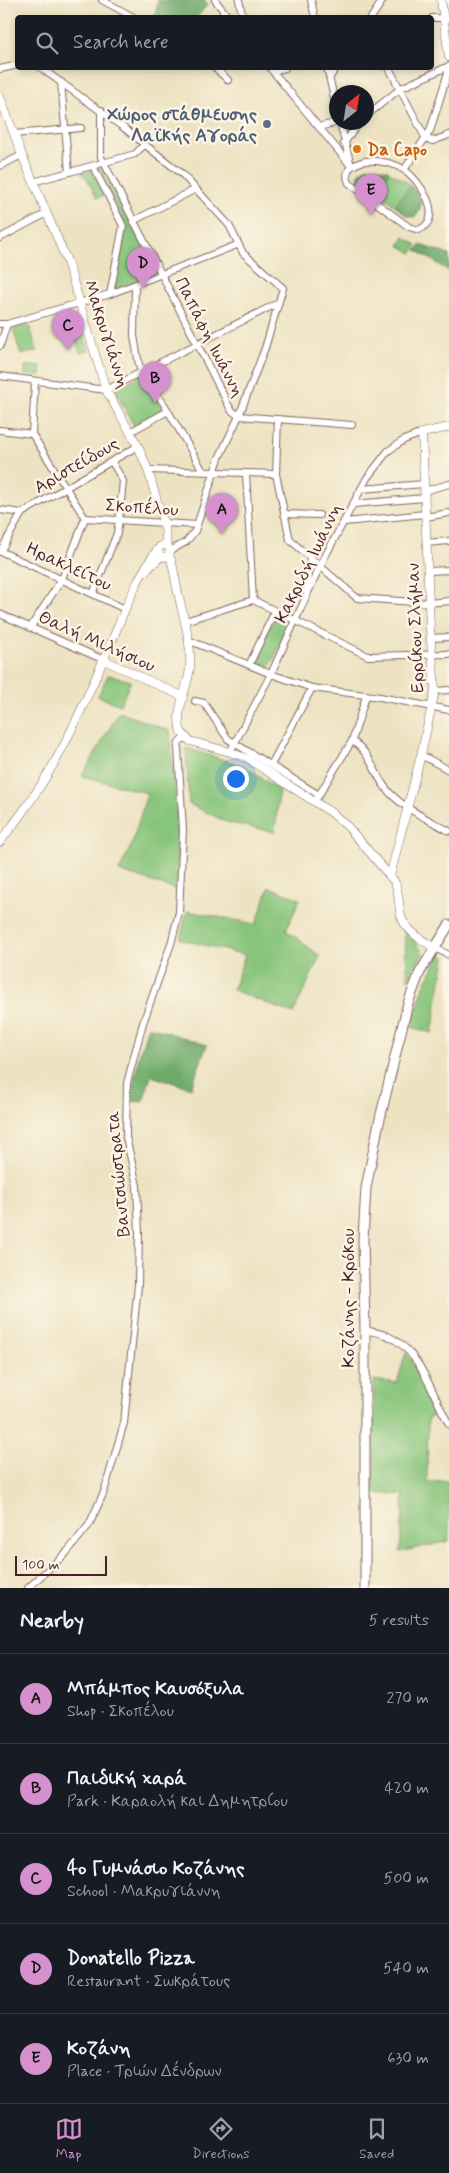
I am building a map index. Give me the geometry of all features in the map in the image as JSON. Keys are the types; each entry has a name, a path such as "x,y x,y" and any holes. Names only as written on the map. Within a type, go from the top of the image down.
{"main road":[{"name":"Κοζάνης - Κρόκου","path":"364,1588 365,1330 363,1239 366,1188 378,1127 406,1012 417,980 435,948 447,932 449,925"}],"street":[{"path":"102,0 130,15"},
{"path":"215,0 227,15"},
{"path":"239,0 242,15"},
{"path":"311,0 314,15"},
{"path":"374,15 383,0"},
{"path":"441,0 446,18 449,57"},
{"path":"0,68 15,66"},
{"path":"374,110 401,88 449,67"},
{"path":"404,170 426,138 449,67"},
{"path":"0,842 53,766 104,660 142,574 164,551 189,539 197,525 214,472 239,416 265,348 283,288 251,261 237,245 234,232 229,224 182,174 101,110 44,70"},
{"path":"217,70 228,80"},
{"path":"273,70 351,166"},
{"path":"328,70 332,85"},
{"path":"330,77 335,70"},
{"path":"390,70 426,138 433,141 449,135"},
{"path":"61,82 69,172"},
{"name":"Μακρυγιάννη","path":"0,97 33,182 67,261 106,390 138,446 148,470 162,523 164,551 176,582 188,640 190,668 182,696 178,724 181,732 186,737"},
{"name":"Παπάφη Ιωάννη","path":"101,110 101,157 228,406 239,416 352,425"},
{"path":"319,127 329,124"},
{"path":"14,134 80,128"},
{"path":"342,130 351,166"},
{"path":"339,151 354,130"},
{"path":"33,182 135,154 145,144"},
{"path":"0,166 22,155"},
{"path":"378,161 404,170 418,183 430,204 429,218 420,230 409,227 353,187 349,183 346,172 351,166 364,162 378,161"},
{"path":"93,166 123,226 110,294"},
{"path":"133,221 196,189"},
{"path":"0,238 47,213"},
{"path":"0,324 8,324 110,294 237,245"},
{"path":"135,285 134,341 142,372 168,411 203,471"},
{"path":"0,376 106,390 278,303"},
{"path":"0,346 8,324"},
{"path":"30,628 62,579 85,518 32,434 35,382"},
{"path":"130,432 168,411"},
{"path":"278,419 276,474 290,540 358,598 429,603 449,601"},
{"name":"Κακριδή Ιωάννη","path":"230,752 271,674 320,566 377,463 388,451 404,440 422,433 449,427"},
{"path":"0,430 32,434"},
{"name":"Ερρίκου Σλήμαν","path":"390,876 421,755 435,691 429,603 422,433"},
{"name":"Αριστείδους","path":"0,510 22,514 138,446"},
{"path":"93,594 117,533 119,520 123,481 112,462"},
{"path":"148,470 276,474"},
{"path":"246,473 253,600"},
{"path":"354,504 424,491 449,484"},
{"path":"361,489 424,491"},
{"path":"345,522 449,513"},
{"path":"0,552 22,514"},
{"path":"284,514 319,515"},
{"name":"Σκοπέλου","path":"85,518 197,525"},
{"path":"426,543 449,541"},
{"name":"Ηρακλείτου","path":"0,552 125,609"},
{"path":"306,598 310,558"},
{"path":"428,570 449,570"},
{"path":"185,621 253,600 368,656 449,654"},
{"path":"249,665 275,611"},
{"name":"Θαλή Μιλήσιου","path":"0,614 182,696"},
{"path":"431,638 449,637"},
{"path":"188,640 271,674 312,688 449,710"},
{"path":"271,765 312,688"},
{"path":"435,691 449,690"},
{"path":"317,798 352,741 366,696"},
{"path":"196,700 204,704 228,739 271,765 317,798 343,822 390,876 398,889 402,918 417,936 449,955"},
{"path":"186,737 202,745 230,752 254,762 317,798"},
{"name":"Βαντσιώστρατα","path":"28,1588 66,1552 89,1525 104,1492 124,1423 138,1284 139,1233 137,1186 126,1137 127,1083 140,1032 171,944 179,912 183,830 178,748 179,742 186,737"},
{"path":"352,741 365,752 389,793 408,807 449,831"},
{"path":"421,755 449,770"},
{"path":"365,1330 387,1335 410,1353 429,1382 449,1424"}],"green space":[{"path":"158,0 205,0 208,4 199,15 155,15"},
{"path":"102,166 150,260 148,262 152,270 156,272 114,290 126,226 96,168"},
{"path":"372,167 390,172 409,184 416,192 420,200 420,208 415,217 402,212 383,196 360,183 359,175 361,171"},
{"path":"366,168 388,170 389,174 374,178 375,186 370,190 362,185 358,177 362,170"},
{"path":"91,170 105,195 97,198 87,179 81,173"},
{"path":"408,188 413,188 418,195 421,206 415,217 407,216 396,204"},
{"path":"404,237 417,245 412,253 399,245"},
{"path":"421,245 449,255 449,271 416,250"},
{"path":"29,324 37,351 21,355 13,329"},
{"path":"82,328 89,350 80,353 73,331"},
{"path":"25,366 41,366 41,375 25,375"},
{"path":"141,375 165,410 134,426 114,389"},
{"path":"276,614 292,621 268,670 253,663"},
{"path":"108,675 131,681 120,705 98,696"},
{"path":"119,712 170,731 177,818 177,890 119,871 132,844 147,793 82,776"},
{"path":"186,748 244,766 279,790 275,832 229,823 189,804"},
{"path":"269,887 300,899 286,930 320,956 293,1014 233,990 245,955 180,939 187,911 256,924"},
{"path":"404,930 412,937 423,953 408,980"},
{"path":"440,954 445,957 432,1033 411,1027 424,986"},
{"path":"148,1026 207,1045 191,1088 151,1076 143,1102 130,1101 139,1055"},
{"path":"406,1352 424,1384 438,1415 428,1417 427,1482 449,1481 449,1541 400,1552 404,1495 373,1493 374,1380 397,1383"}],"place":[{"name":"Χώρος στάθμευσης Λαϊκής Αγοράς","path":"267,124"},
{"name":"Da Capo","path":"357,149"},
{"name":"Κοζάνη","path":"371,215"},
{"name":"Donatello Pizza","path":"143,288"},
{"name":"4ο Γυμνάσιο Κοζάνης","path":"68,350"},
{"name":"Παιδική χαρά","path":"155,403"},
{"name":"Μπάμπος Καυσόξυλα","path":"222,534"}]}
